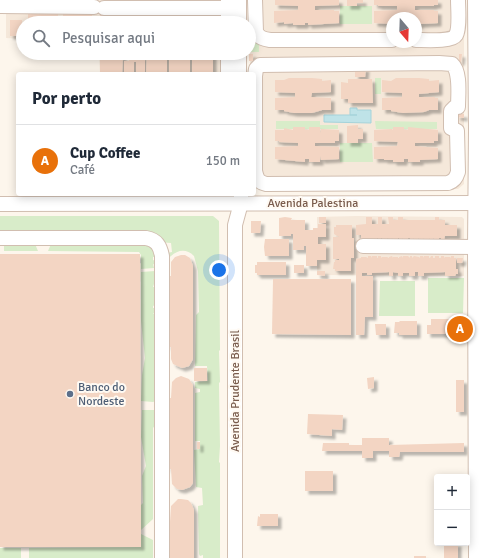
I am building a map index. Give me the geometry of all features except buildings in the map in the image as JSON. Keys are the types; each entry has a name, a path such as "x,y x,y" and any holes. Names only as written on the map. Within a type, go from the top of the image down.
{"street":[{"path":"255,0 256,16"},
{"path":"422,40 449,40 455,37 458,28 458,0"},
{"path":"475,0 479,43 476,131 478,202 475,247 476,558"},
{"path":"0,6 99,7 234,4"},
{"path":"230,16 234,4"},
{"path":"234,4 237,16"},
{"path":"256,32 262,39 270,40 386,40"},
{"path":"228,60 228,72"},
{"path":"239,60 239,72"},
{"path":"256,72 257,67 263,64 452,64 458,75 458,106"},
{"path":"476,131 454,130 451,128 452,111 458,106 478,103"},
{"path":"256,175 260,182 266,184 448,183 453,181 458,172 458,130"},
{"name":"Avenida Palestina","path":"0,204 234,198 478,202"},
{"name":"Avenida Prudente Brasil","path":"234,198 235,558"},
{"path":"0,238 146,238 152,239 160,246 162,256 162,558"},
{"path":"363,246 475,247"}],"shaded area":[{"path":"0,0 221,0 220,16 16,16 16,39 6,38 6,9"},
{"path":"250,0 464,0 464,184 458,189 256,189 256,72 250,72 250,60 256,60 256,16 250,16"},
{"path":"99,60 220,60 220,72 100,72"},
{"path":"317,217 462,217 464,219 464,276 317,275"}],"green space":[{"path":"340,6 372,6 372,24 340,24"},
{"path":"256,40 259,43 259,52 256,52"},
{"path":"375,78 381,78 381,94 375,94"},
{"path":"276,121 320,121 320,125 338,125 338,129 276,129"},
{"path":"375,121 437,122 437,129 376,129"},
{"path":"340,143 372,143 373,162 340,162"},
{"path":"0,216 213,216 219,221 220,558 203,558 203,555 200,556 199,554 198,506 203,505 202,488 196,487 194,450 200,449 200,441 195,441 195,393 200,392 200,389 195,388 195,382 208,381 207,366 195,366 196,315 199,312 198,271 194,256 191,253 180,251 168,259 167,253 172,252 171,243 0,231"},
{"path":"35,244 38,251 4,251 4,245"},
{"path":"51,244 149,245 154,250 154,253 155,252 155,257 153,257 153,260 155,261 155,265 153,264 154,268 141,269 141,255 139,252 48,251"},
{"path":"155,271 155,284 153,287 155,287 155,305 153,308 155,308 155,312 153,314 155,314 156,401 153,402 141,401 142,375 145,358 141,321 141,272"},
{"path":"428,278 464,278 463,313 428,313"},
{"path":"380,281 415,281 415,316 379,316"},
{"path":"142,410 155,410 155,425 153,428 153,519 141,530 141,505 143,503 142,476 146,466 141,437"},
{"path":"141,534 153,540 153,558 29,558 29,548 141,547"},
{"path":"0,548 21,548 21,558 0,558"}],"water":[{"path":"350,108 357,108 357,110 371,110 371,123 324,122 324,115 350,115"}],"place":[{"name":"Cup Coffee","path":"460,329"},
{"name":"Banco do Nordeste","path":"70,394"}]}
